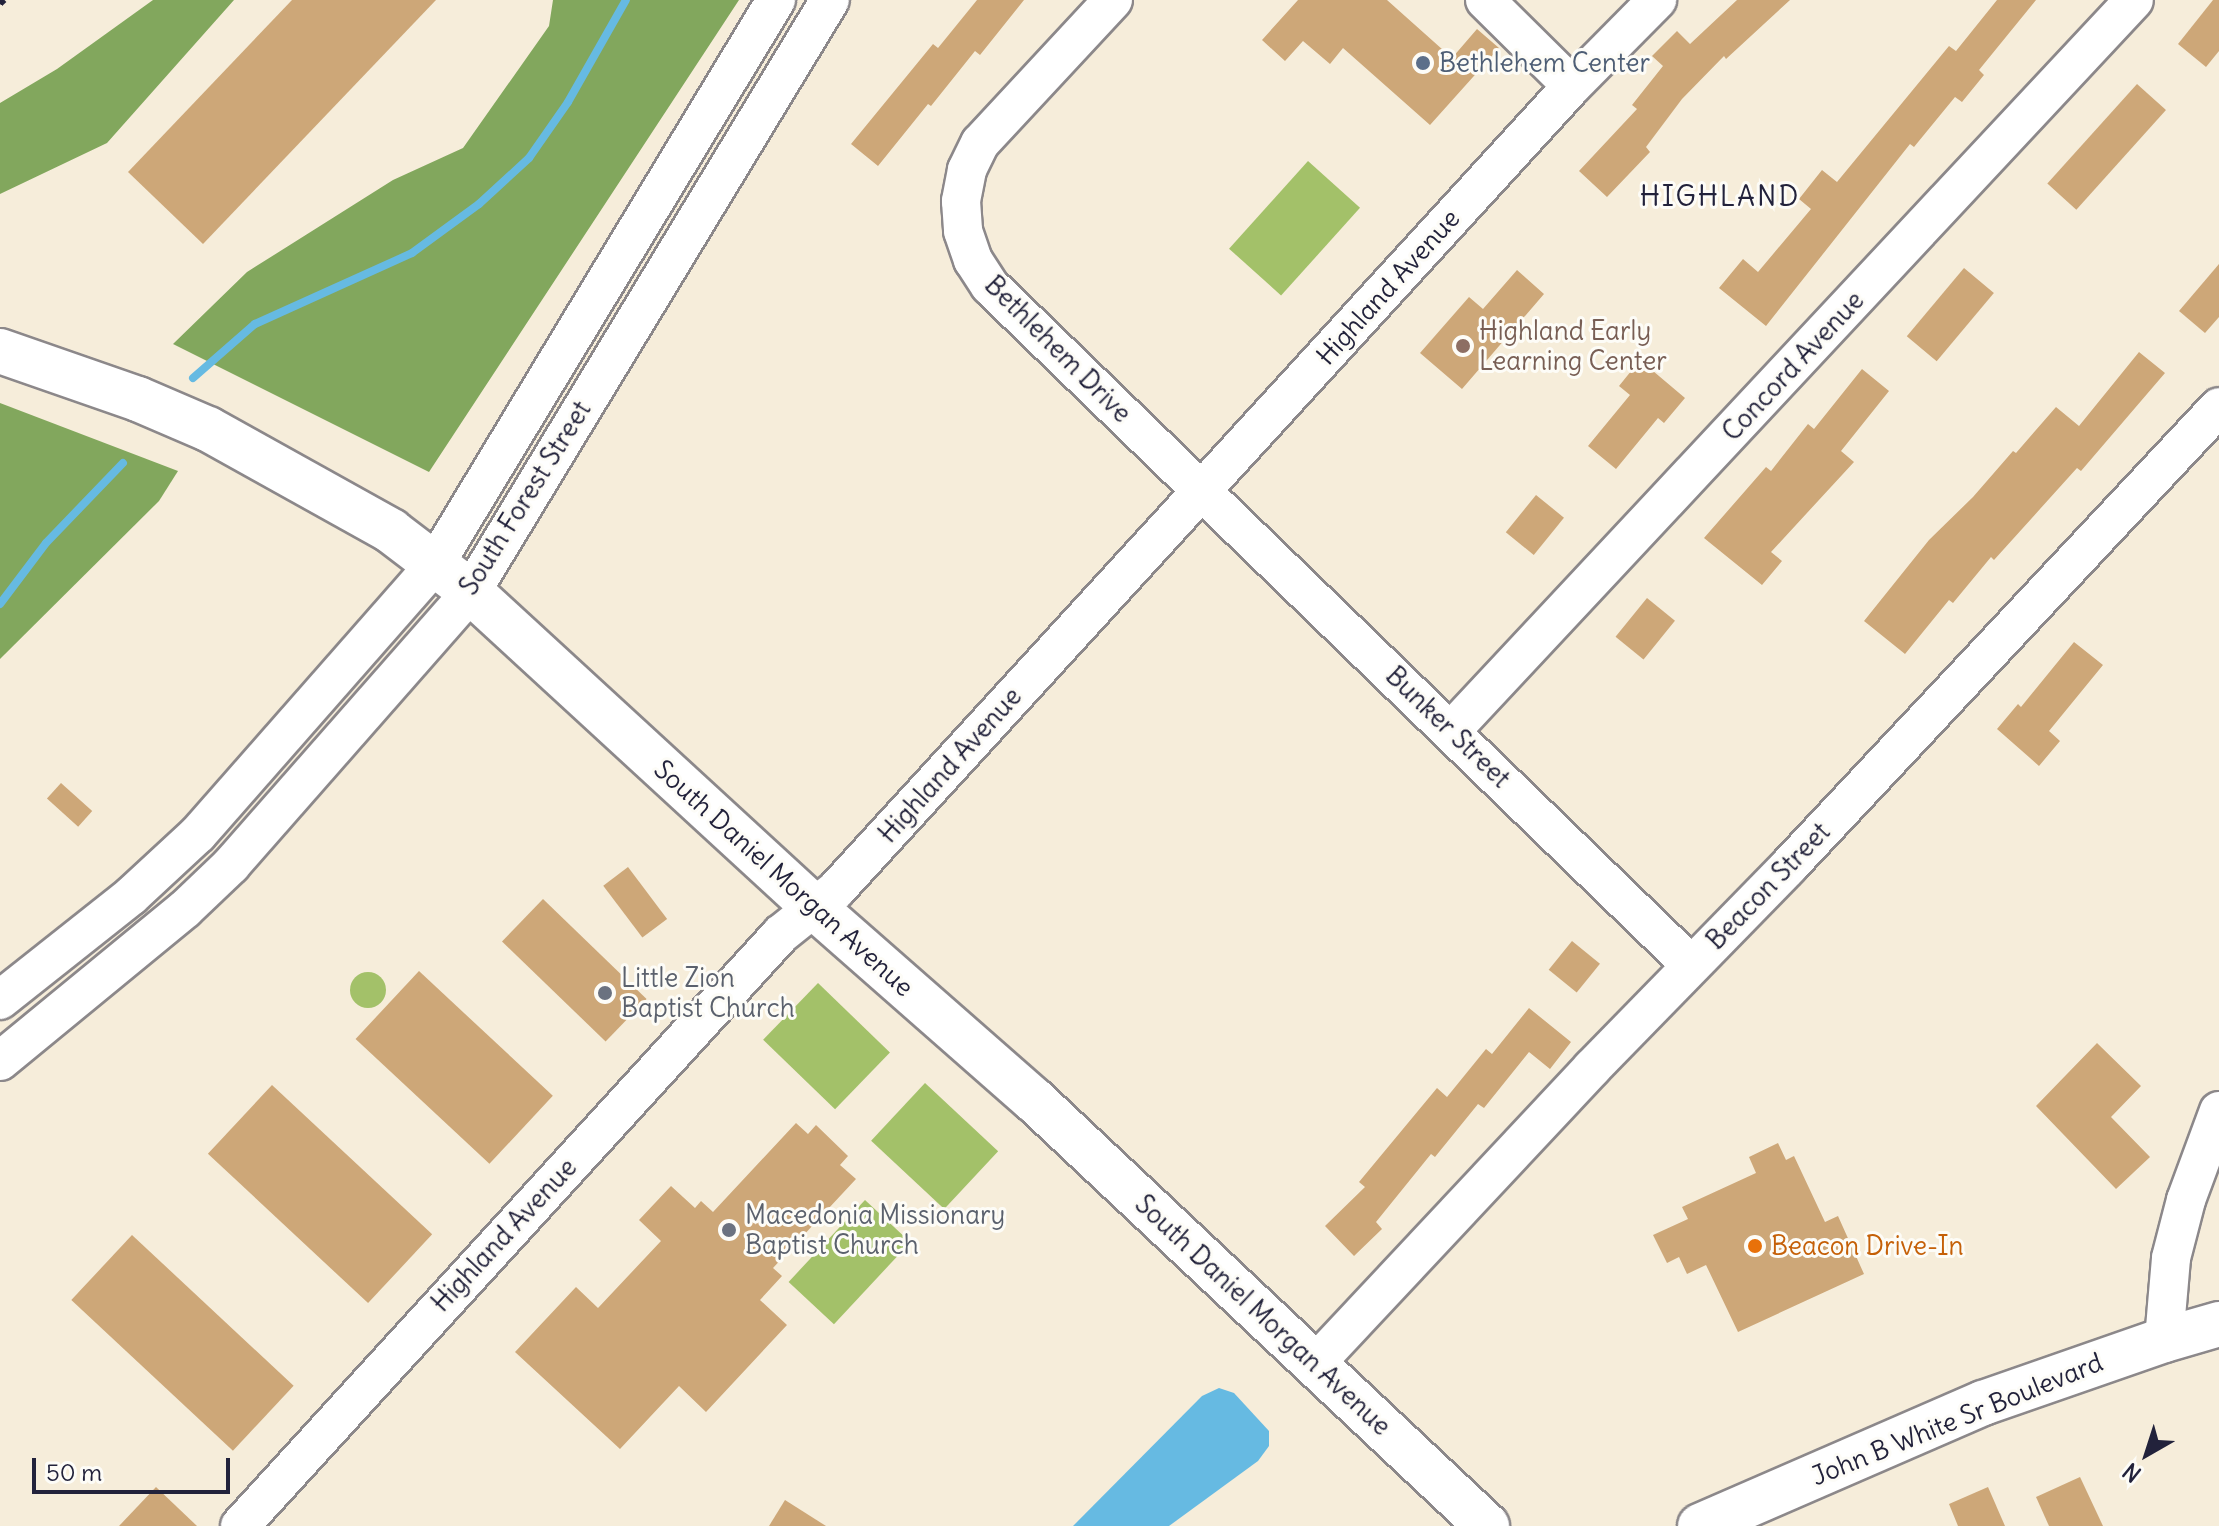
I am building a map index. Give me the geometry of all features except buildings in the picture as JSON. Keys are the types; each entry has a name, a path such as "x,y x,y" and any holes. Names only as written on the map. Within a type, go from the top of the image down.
{"main road":[{"name":"South Daniel Morgan Avenue","path":"0,351 138,399 208,429 391,531 471,592 814,907 1034,1100 1487,1526"},
{"name":"John B White Sr Boulevard","path":"1700,1526 1976,1406 2164,1340 2219,1324"}],"street":[{"name":"South Forest Street","path":"0,1000 131,896 198,834 435,564 776,0"},
{"name":"South Forest Street","path":"0,1061 174,919 231,865 471,592 830,0"},
{"name":"Bethlehem Drive","path":"1113,0 980,143 964,185 963,231 973,260 990,286 1203,489"},
{"path":"1485,0 1572,86"},
{"name":"Highland Avenue","path":"240,1526 781,934 836,890 1572,86 1657,0"},
{"name":"Concord Avenue","path":"1451,731 2134,0"},
{"name":"Beacon Street","path":"1315,1364 1691,965 1788,867 2219,407"},
{"name":"Bunker Street","path":"1203,489 1691,965"},
{"path":"2164,1340 2171,1258 2186,1200 2219,1111"}],"green space":[{"path":"153,0 234,0 107,143 0,194 0,103 57,69"},
{"path":"553,0 739,0 429,472 173,344 247,272 393,180 463,148 549,26"},
{"path":"1308,161 1360,208 1281,296 1229,249"},
{"path":"0,403 178,471 159,501 0,659"},
{"path":"368,972 381,977 386,990 381,1003 368,1008 355,1003 350,990 355,977"},
{"path":"818,983 890,1052 835,1109 763,1040"},
{"path":"925,1083 998,1151 944,1209 871,1141"},
{"path":"865,1200 910,1242 834,1324 789,1282"}],"water":[{"path":"1219,1388 1234,1393 1269,1431 1269,1446 1258,1461 1169,1526 1073,1526 1202,1396"}],"waterway":[{"path":"193,378 255,324 412,253 479,204 529,158 568,102 626,0"},
{"path":"0,604 46,543 123,463"}],"railway":[{"path":"0,4 4,0"}],"place":[{"name":"Bethlehem Center","path":"1423,63"},
{"name":"Highland Early Learning Center","path":"1463,346"},
{"name":"Little Zion Baptist Church","path":"605,993"},
{"name":"Macedonia Missionary Baptist Church","path":"729,1230"},
{"name":"Beacon Drive-In","path":"1755,1246"}],"district":[{"name":"HIGHLAND","path":"1720,196"}]}
